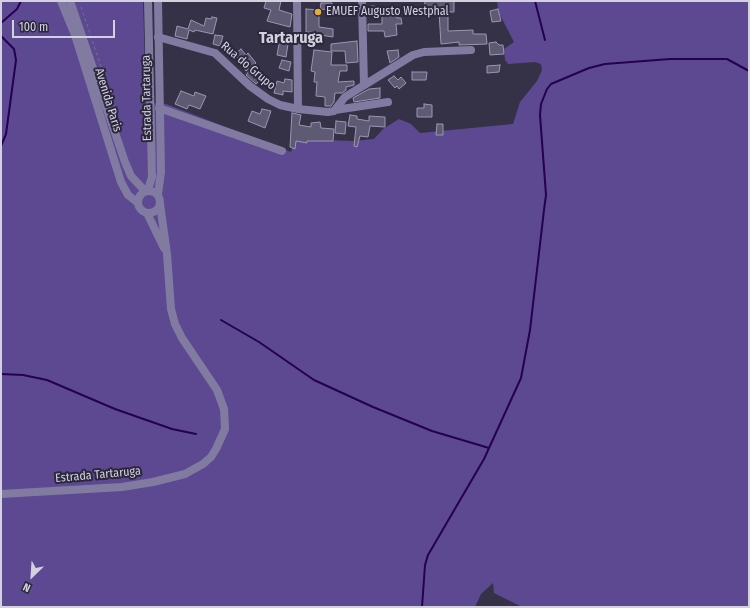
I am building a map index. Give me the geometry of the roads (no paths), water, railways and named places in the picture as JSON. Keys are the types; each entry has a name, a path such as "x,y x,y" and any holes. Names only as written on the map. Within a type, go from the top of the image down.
{"street":[{"name":"Avenida Paris","path":"61,1 75,35 121,182 128,195 138,203"},
{"name":"Avenida Paris","path":"70,1 125,162 131,176 147,191"},
{"name":"Estrada Tartaruga","path":"147,191 152,177 148,1"},
{"name":"Estrada Tartaruga","path":"158,1 161,172 158,194"},
{"path":"297,1 298,109"},
{"path":"362,1 364,85"},
{"name":"Rua do Grupo","path":"158,36 215,53 250,86 268,99 284,106 328,112 388,102"},
{"path":"335,110 345,97 419,53 470,50"},
{"path":"159,108 282,151"},
{"path":"147,191 158,194 160,204 154,212 147,213 141,209 138,203 140,196 147,191"},
{"name":"Estrada Tartaruga","path":"1,494 122,487 145,483 185,474 203,464 211,457 225,428 224,409 217,390 182,338 175,324 171,309 167,254 160,204"},
{"name":"Estrada Tartaruga","path":"147,213 167,254"}],"waterway":[{"path":"1,23 17,9 21,1"},
{"path":"535,1 545,40"},
{"path":"1,36 14,49 16,60 6,134 1,146"},
{"path":"422,607 425,565 428,555 484,459 521,378 530,330 546,195 540,115 541,104 547,89 551,84 589,68 605,64 670,59 727,59 749,71"},
{"path":"221,320 259,342 314,380 373,407 432,431 489,448"},
{"path":"1,374 23,375 47,380 115,409 172,429 196,434"}],"place":[{"name":"EMUEF Augusto Westphal","path":"318,12"}],"district":[{"name":"Tartaruga","path":"291,39"}]}
